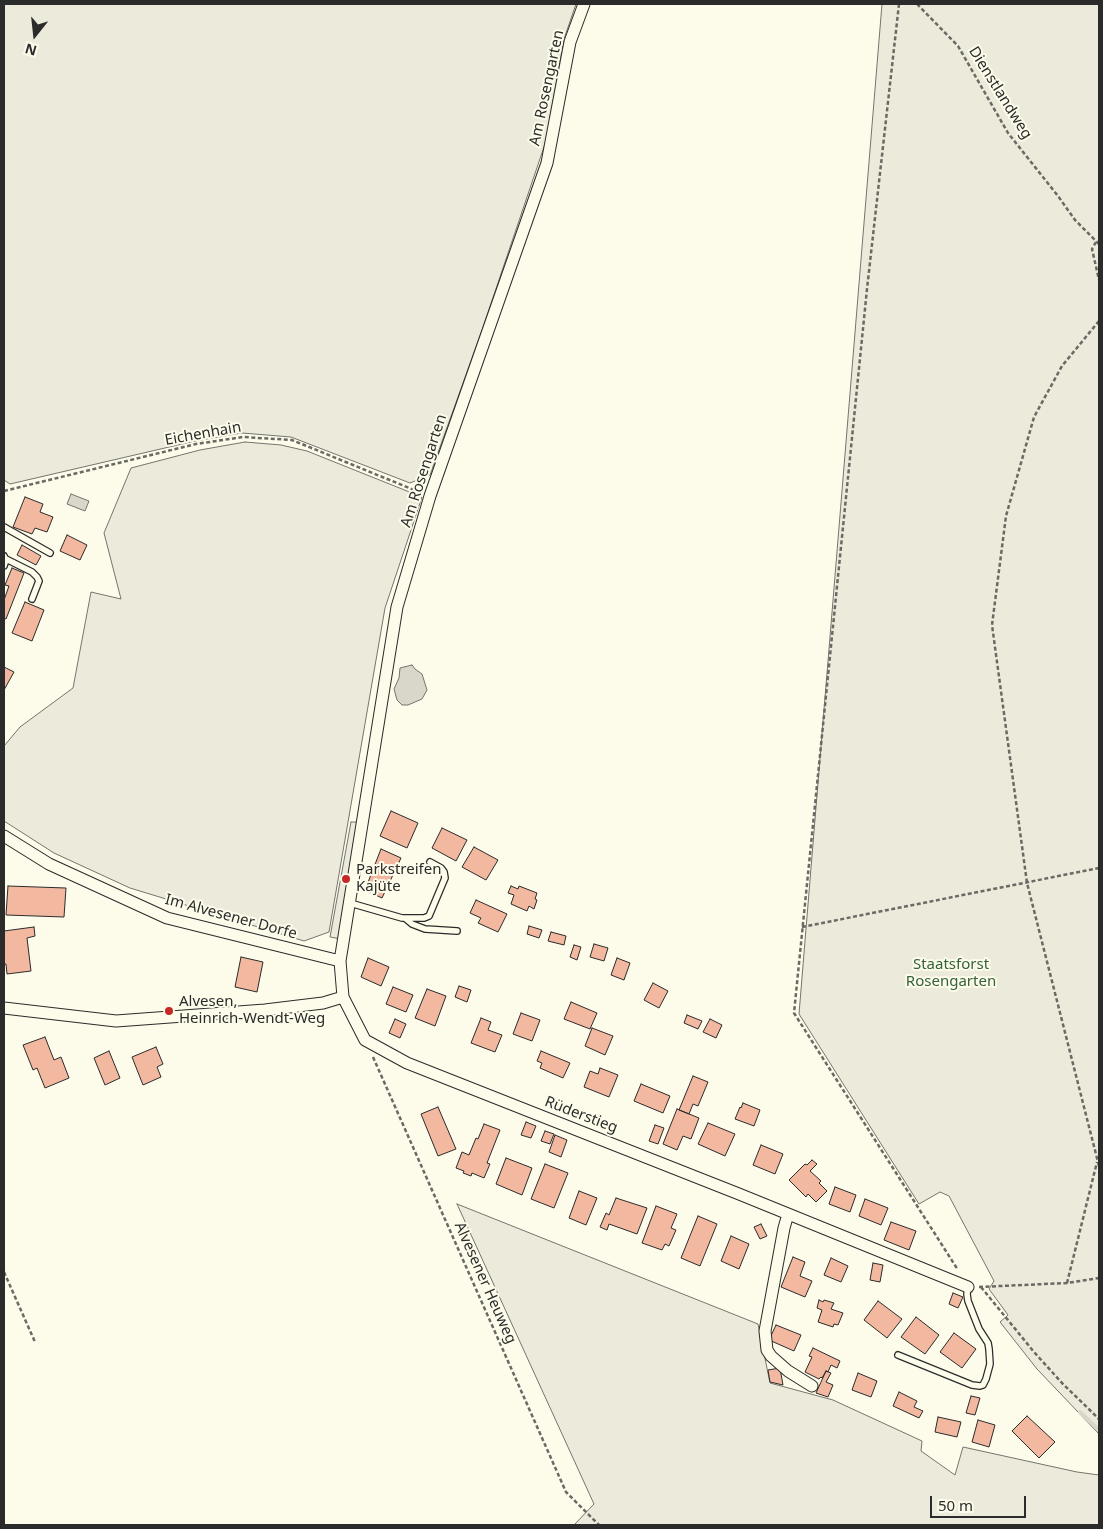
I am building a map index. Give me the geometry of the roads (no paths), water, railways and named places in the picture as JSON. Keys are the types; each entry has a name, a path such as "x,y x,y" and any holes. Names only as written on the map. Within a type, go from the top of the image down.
{"street":[{"name":"Am Rosengarten","path":"340,960 397,607 430,496 547,163 570,42 584,4"},
{"name":"Im Alvesener Dorfe","path":"4,836 50,864 167,918 340,960"},
{"path":"4,1008 116,1022 265,1010 323,1003 343,997 340,960"},
{"name":"Rüderstieg","path":"343,997 365,1040 407,1063 968,1287"},
{"path":"788,1214 765,1330 768,1350 771,1356 788,1371 812,1386"}],"lane":[{"path":"4,527 50,553"},
{"path":"4,557 6,560 4,566"},
{"path":"4,557 32,572 37,577 39,581 32,599"},
{"path":"350,903 406,919 429,916 444,883 444,872 441,868 430,862"},
{"path":"406,919 412,924 426,929 457,931"},
{"path":"898,1354 972,1385 983,1385 990,1364 989,1349 968,1301 968,1287"}],"waterway":[{"path":"1080,1412 1099,1430"}],"place":[{"name":"Parkstreifen Kajüte","path":"346,879"},
{"name":"Alvesen, Heinrich-Wendt-Weg","path":"169,1011"}],"park label":[{"name":"Staatsforst Rosengarten","path":"951,974"}]}
